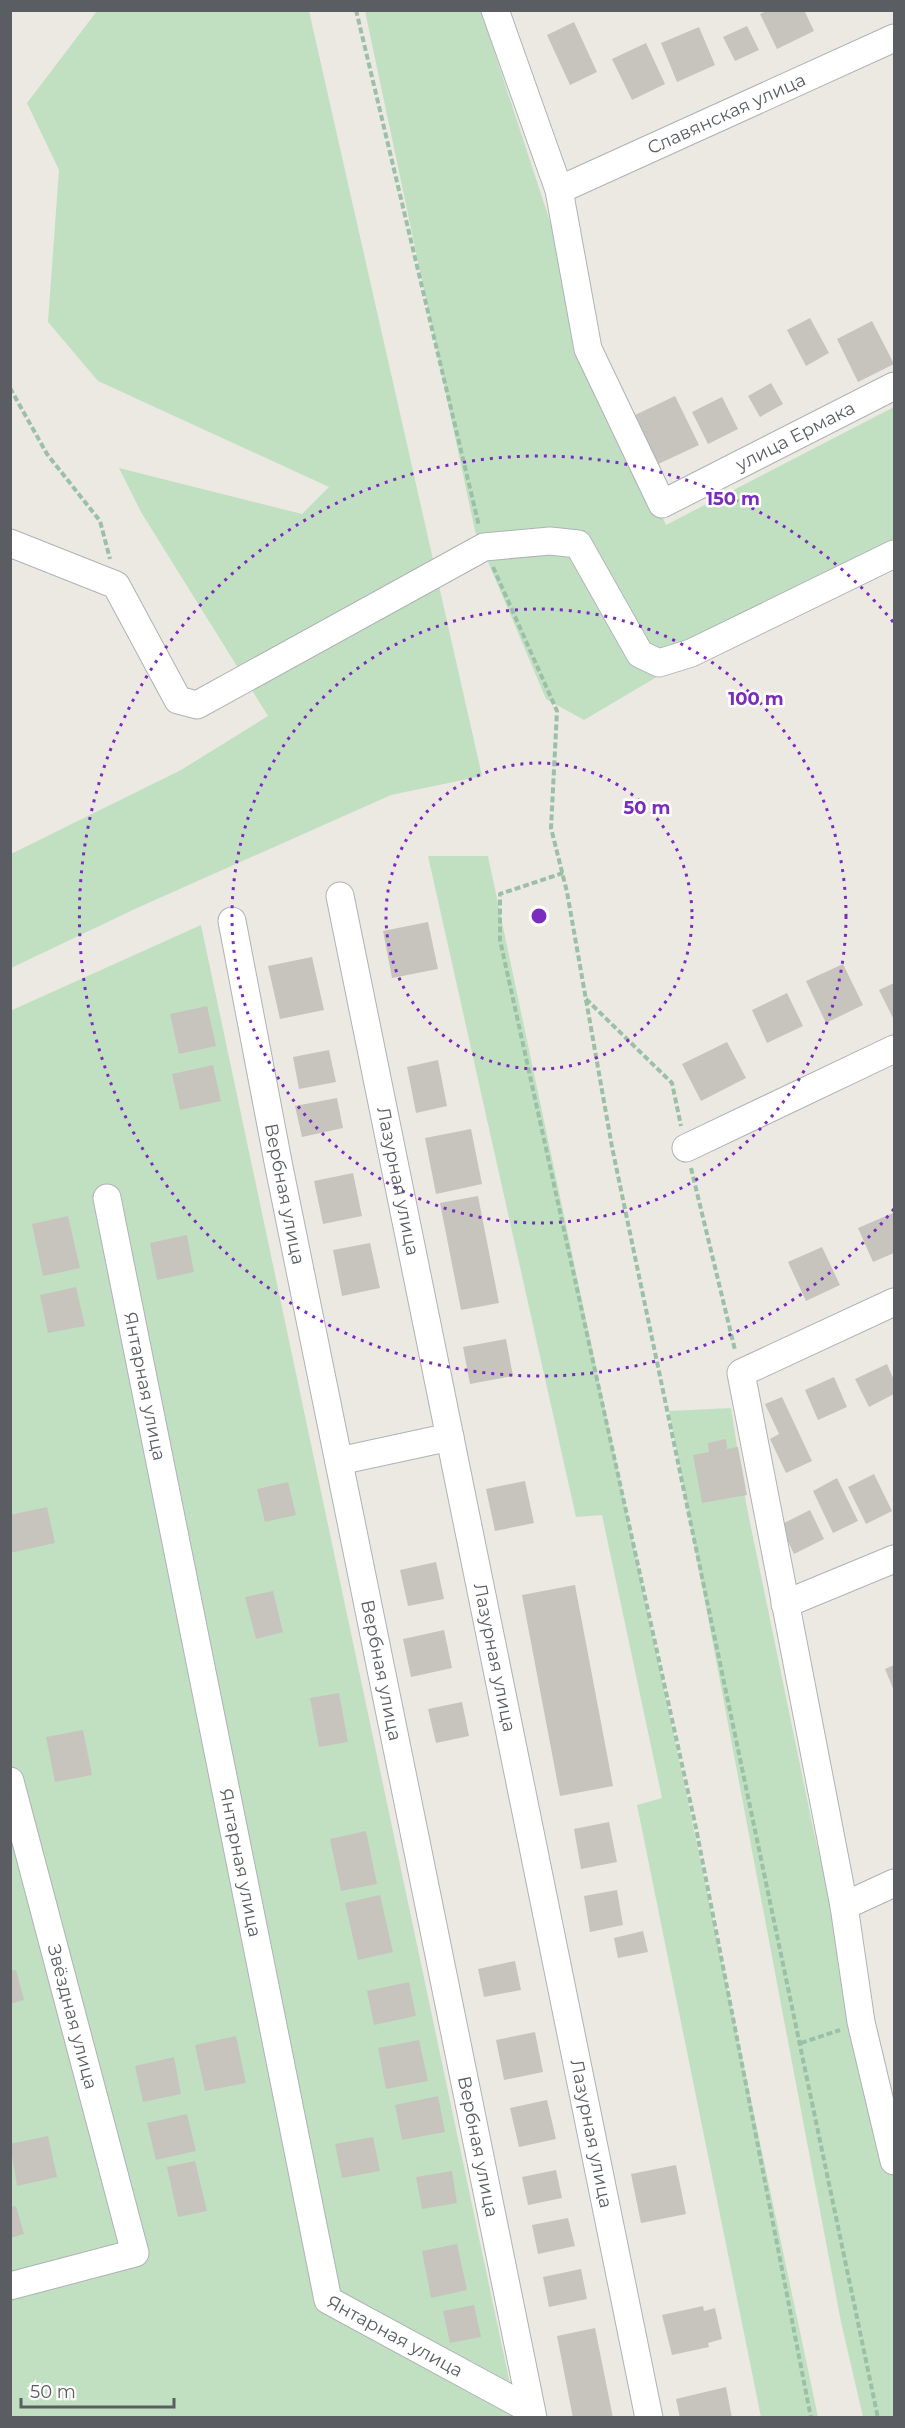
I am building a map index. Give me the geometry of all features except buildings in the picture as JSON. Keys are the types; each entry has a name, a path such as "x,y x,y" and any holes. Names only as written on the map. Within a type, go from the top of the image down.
{"street":[{"path":"495,10 559,190"},
{"name":"Славянская улица","path":"559,190 894,38"},
{"name":"улица Ермака","path":"559,190 588,349 662,504 894,386"},
{"path":"10,543 116,585 178,700 197,705 484,547 550,541 578,544 640,654 658,663 691,653 894,554"},
{"name":"Лазурная улица","path":"340,896 649,2418"},
{"name":"Вербная улица","path":"232,921 532,2414"},
{"path":"686,1148 894,1049"},
{"name":"Янтарная улица","path":"107,1198 328,2300 532,2414"},
{"path":"894,1302 741,1372 844,1906 861,2022 894,2161"},
{"path":"339,1461 450,1437"},
{"path":"785,1604 894,1559"},
{"name":"Звёздная улица","path":"10,1781 135,2253 10,2286"},
{"path":"844,1906 894,1883"}],"path":[{"path":"356,10 484,547 556,711 551,828 563,873 616,1171 878,2418"},
{"path":"10,388 47,454 100,521 116,585"},
{"path":"563,873 500,894 500,939 696,1828 811,2418"},
{"path":"586,998 672,1083 741,1372"},
{"path":"801,2043 861,2022"}],"green space":[{"path":"97,11 309,11 482,776 391,795 137,908 11,968 11,854 181,770 268,716 141,512 119,468 302,514 329,487 98,381 48,322 59,170 27,103"},
{"path":"365,11 481,11 599,371 666,525 894,407 894,545 802,591 584,720 546,699 475,531"},
{"path":"428,856 488,856 818,2417 761,2417 637,1805 662,1798 602,1515 576,1517"},
{"path":"201,925 517,2417 11,2417 10,1011"},
{"path":"731,1408 746,1503 813,1828 894,2172 894,2417 863,2417 841,2322 669,1411"}]}
